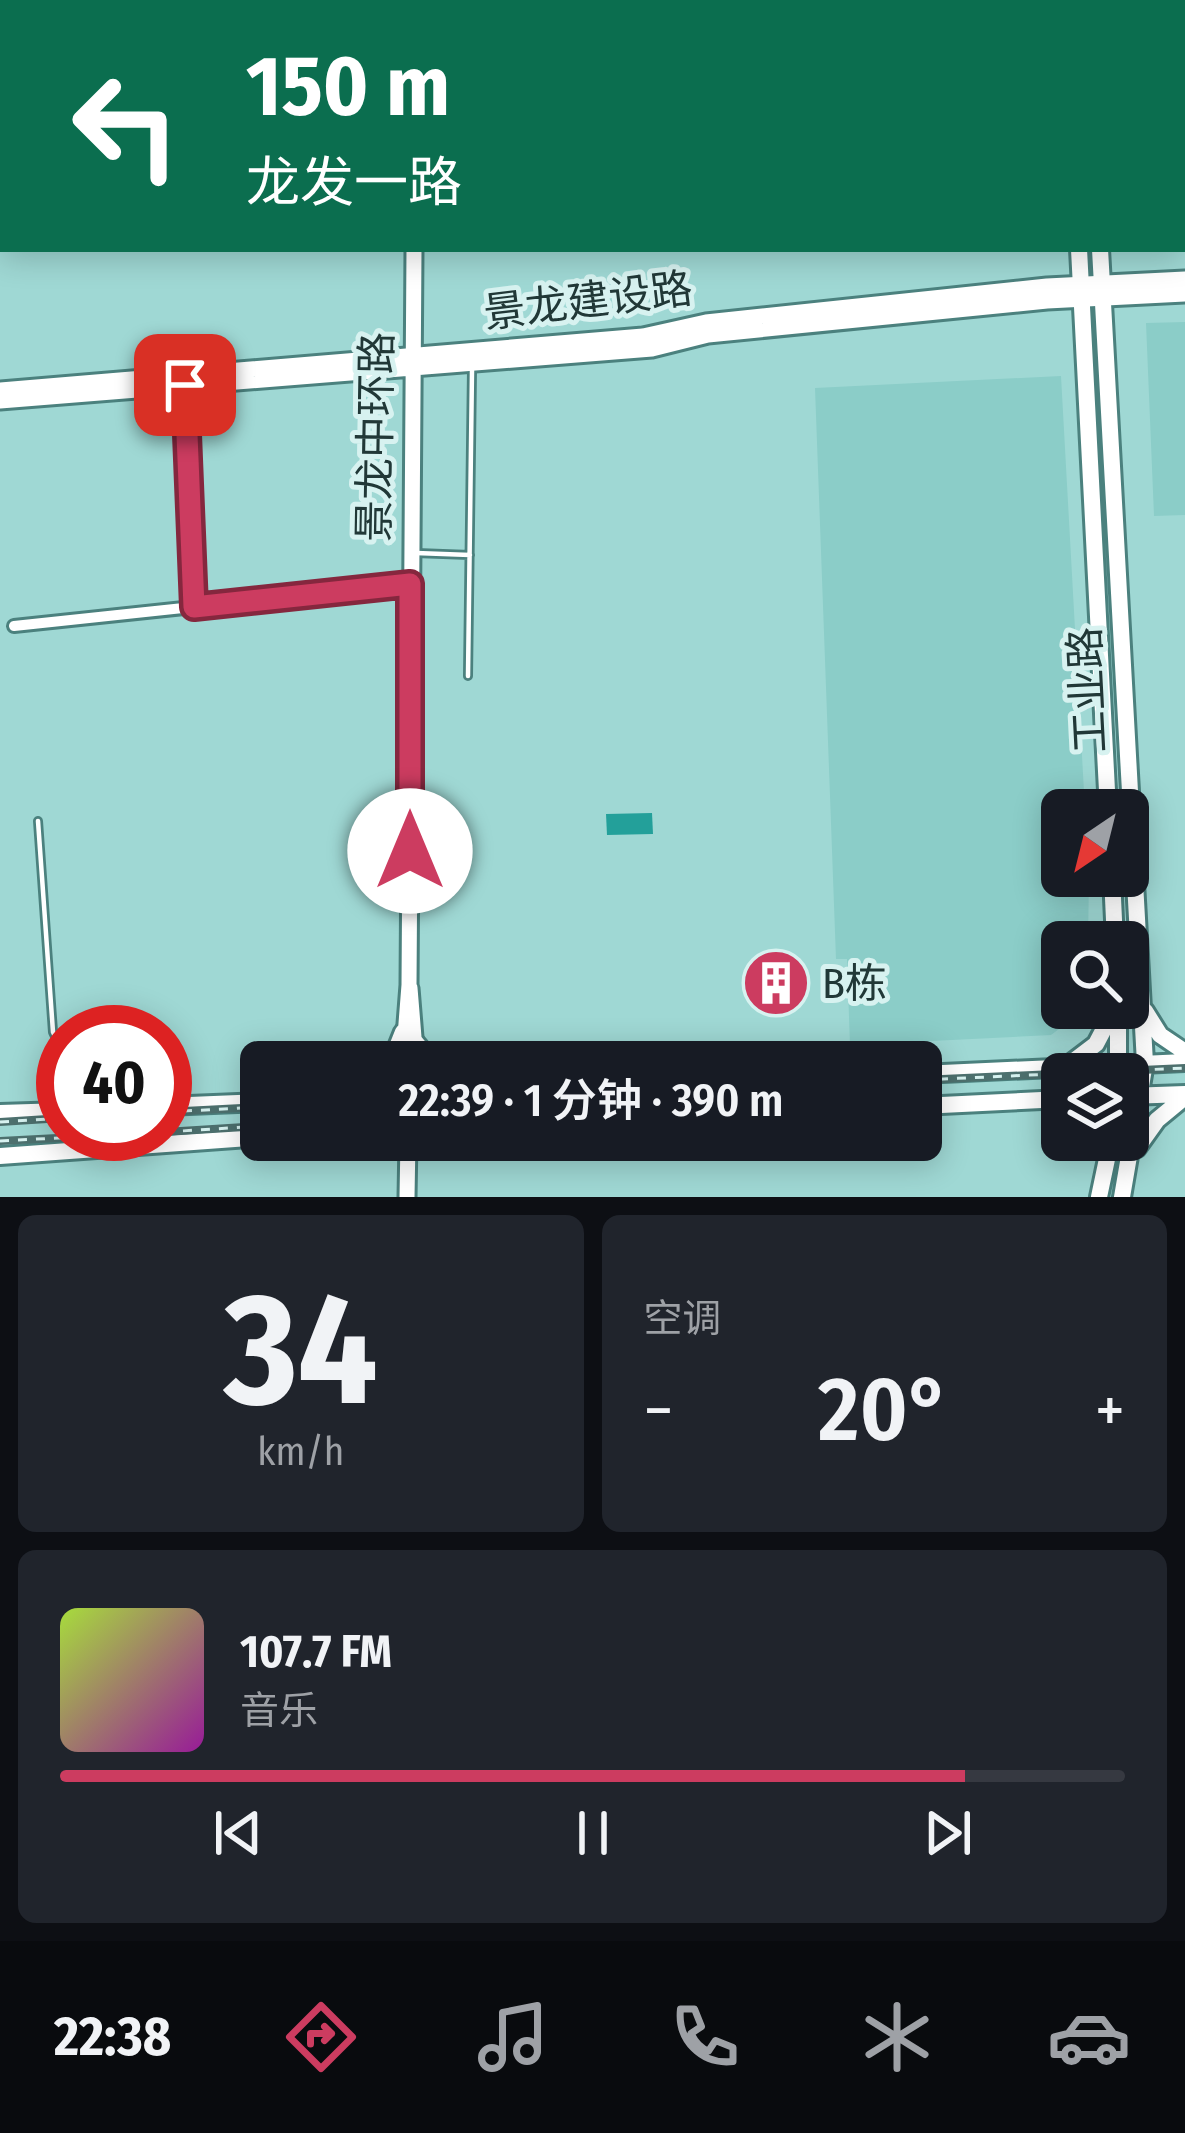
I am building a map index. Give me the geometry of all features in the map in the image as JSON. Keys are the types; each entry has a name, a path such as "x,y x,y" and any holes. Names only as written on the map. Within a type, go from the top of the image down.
{"main road":[{"name":"景龙中环路","path":"412,1041 414,252"},
{"name":"工业路","path":"1079,252 1107,789"},
{"name":"工业路","path":"1100,252 1137,921"},
{"name":"景龙建设路","path":"1102,291 1185,279"},
{"name":"景龙建设路","path":"412,361 472,365 652,350 709,335 1080,291"},
{"name":"景龙建设路","path":"0,390 412,361 643,336 706,322 1080,291 1185,294"},
{"name":"景龙建设路","path":"0,401 185,379"},
{"path":"1149,1017 1154,1028 1185,1052"},
{"path":"1084,1053 1104,1029"},
{"path":"1149,1064 1185,1061"},
{"path":"942,1073 1041,1068"},
{"path":"1149,1095 1185,1095"},
{"path":"1149,1129 1185,1095"},
{"path":"1030,1100 1041,1103"},
{"path":"942,1105 1041,1100"},
{"path":"192,1105 240,1103"},
{"path":"0,1113 36,1112"},
{"path":"0,1156 240,1139"},
{"path":"407,1161 407,1197"},
{"name":"工业路","path":"1122,1197 1132,1161"}],"street":[{"path":"185,379 194,607"},
{"path":"14,626 410,584"}],"lane":[{"path":"468,676 472,365"},
{"path":"410,553 470,554"},
{"path":"38,820 51,1005"}],"shaded area":[{"path":"1185,322 1185,515 1154,516 1146,323"},
{"path":"1061,376 1084,789 1041,789 1041,897 1089,897 1088,921 1041,921 1041,1029 1059,1029 1051,1035 850,1041 847,959 836,959 815,388"}],"water":[{"path":"652,813 653,834 607,835 606,814"}],"railway":[{"path":"942,1079 1185,1068"},
{"path":"192,1111 240,1108"},
{"path":"0,1122 36,1120"},
{"path":"192,1130 240,1127"},
{"path":"0,1141 36,1139"}],"place":[{"name":"B栋","path":"776,983"}],"route":[{"path":"185,385 194,607 410,584 410,851"}]}
